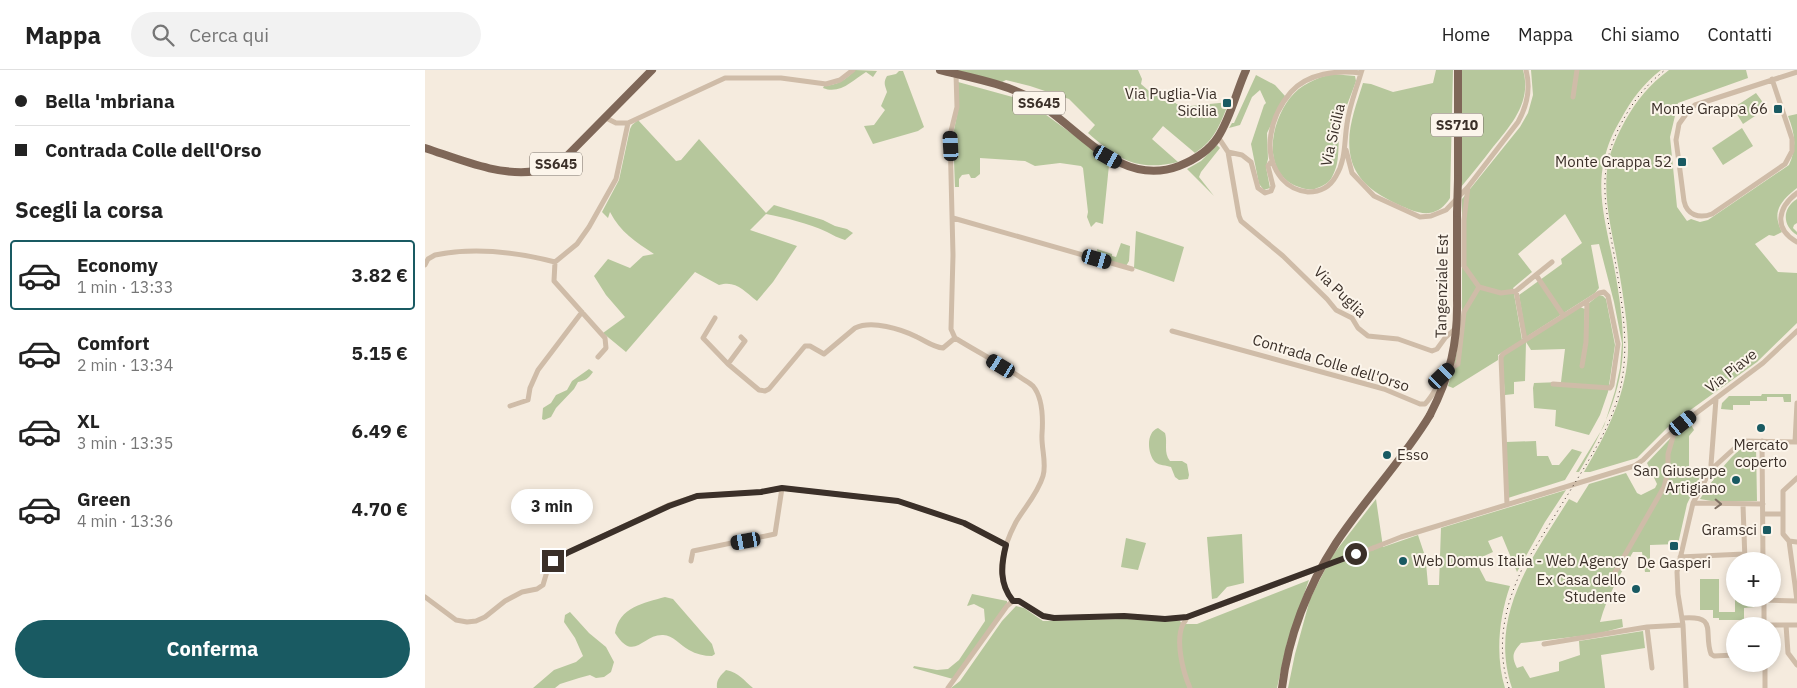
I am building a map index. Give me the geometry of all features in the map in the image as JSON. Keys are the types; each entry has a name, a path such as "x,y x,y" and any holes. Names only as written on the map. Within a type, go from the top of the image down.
{"main road":[{"name":"SS645","path":"425,148 493,168 518,172 539,171 562,161 652,70"},
{"name":"SS645","path":"940,70 1003,87 1029,97 1051,111 1108,157 1139,170 1166,170 1187,163 1199,156 1218,137 1246,70"},
{"name":"SS645","path":"1235,99 1250,70"},
{"name":"Tangenziale Est","path":"1282,688 1290,648 1317,575 1336,542 1407,450 1440,395 1449,369 1457,326 1458,70"}],"street":[{"path":"604,117 616,123 628,123 725,78 781,78 825,84 839,80 853,70"},
{"path":"1345,150 1352,173 1374,196 1420,217 1431,216 1447,210 1468,187 1523,112 1528,90 1526,70"},
{"path":"1573,97 1577,70"},
{"name":"Via Sicilia","path":"1329,72 1362,72 1347,124 1345,150 1333,181 1327,188 1315,192 1299,191 1286,184 1276,172 1271,162 1270,134 1280,109 1290,93 1304,83 1329,72"},
{"path":"1772,79 1792,139 1792,151 1785,164 1712,214 1705,216 1691,213 1686,208 1684,201 1676,140 1679,124 1684,116 1695,105 1772,79 1797,72"},
{"path":"956,74 957,108 950,135 953,218 953,288 950,322 952,334 955,338 1033,386 1043,420 1041,443 1044,475 1006,545 1001,571 1008,594 1013,601"},
{"path":"598,357 606,348 605,338 554,280 555,262 577,244 616,180 628,123"},
{"name":"Via Puglia","path":"1218,137 1228,152 1241,220 1283,256 1327,299 1335,310 1352,318 1363,334 1399,339 1432,351 1437,349 1445,338 1463,321"},
{"path":"1228,152 1242,155 1251,162 1258,188 1265,192 1271,192 1273,186 1268,166 1271,162"},
{"path":"1468,187 1464,220 1464,266 1479,287 1501,293 1516,291 1552,262"},
{"path":"1797,193 1782,208 1780,218 1783,229 1788,236 1797,242"},
{"path":"953,218 1132,268"},
{"path":"425,266 428,259 435,255 492,251 555,262"},
{"path":"1536,275 1563,315"},
{"name":"Contrada Colle dell'Orso","path":"1172,331 1384,389 1420,404 1425,404 1442,376 1458,364 1464,312 1479,287"},
{"path":"1516,291 1525,340"},
{"path":"1507,505 1501,357 1563,315 1599,293 1604,292 1609,296 1618,344 1611,388 1553,384"},
{"path":"1582,366 1586,342 1587,301"},
{"path":"510,406 528,400 530,388 538,370 581,312"},
{"path":"715,318 703,338 728,364 759,390 765,391 769,389 805,346 810,346 824,354 861,325 880,326 900,331 918,337 936,348 943,348 955,338"},
{"name":"Via Piave","path":"1187,617 1401,537 1634,466 1675,430 1763,363 1797,332"},
{"path":"728,364 745,341 741,337"},
{"path":"1713,466 1716,399"},
{"path":"1686,688 1683,625 1677,572 1693,504 1709,473 1707,469 1741,443 1762,441 1796,442 1797,403"},
{"path":"1668,450 1675,430"},
{"path":"1610,581 1665,487 1668,472 1668,450 1665,438"},
{"path":"1762,441 1763,552"},
{"path":"1656,448 1660,447 1668,450"},
{"path":"1781,601 1797,602 1789,541 1783,534 1783,491 1797,478"},
{"path":"425,597 456,620 476,621 485,617 505,601 522,592 537,589 543,585 548,568 553,561 669,506 697,496 761,492 782,488 898,501 964,523 1006,545"},
{"path":"691,561 693,551 775,534 782,488"},
{"path":"1693,504 1763,504"},
{"path":"1743,505 1744,552"},
{"path":"1763,514 1783,514"},
{"path":"1789,541 1797,542"},
{"path":"1680,557 1726,555"},
{"path":"948,688 1007,606 1013,601 1019,601 1043,616 1054,618 1124,616 1165,619 1187,617 1181,634 1180,658 1190,688"},
{"path":"1682,618 1700,618 1705,622 1708,626 1711,654 1714,656 1726,655"},
{"path":"1544,644 1647,626 1683,625"},
{"path":"1781,625 1797,625"},
{"path":"1786,625 1788,653 1797,665"},
{"path":"1647,626 1652,668"},
{"path":"1765,672 1765,688"}],"green space":[{"path":"855,70 877,71 873,77 866,72 835,90 823,88 824,86 841,81"},
{"path":"952,70 1138,70 1142,79 1141,84 1149,91 1153,87 1181,107 1229,102 1213,137 1195,153 1163,126 1152,139 1178,162 1164,165 1139,164 1129,161 1109,150 1088,133 1095,125 1069,99 1006,80 1002,82"},
{"path":"1436,70 1453,70 1450,198 1438,210 1421,213 1399,205 1365,183 1355,170 1352,162 1349,142 1350,132 1363,83 1393,92 1433,83"},
{"path":"1462,70 1523,70 1525,92 1519,112 1513,121 1461,187"},
{"path":"1531,70 1661,70 1644,86 1615,129 1605,155 1602,172 1603,206 1619,298 1623,345 1619,379 1606,420 1620,368 1622,343 1599,244 1591,245 1599,288 1595,293 1526,337 1519,295 1562,264 1561,259 1582,243 1565,214 1518,254 1532,272 1513,288 1522,340 1498,355 1498,360 1453,388 1448,386 1458,348 1462,312 1462,199 1520,127 1528,113 1533,95"},
{"path":"1669,70 1746,70 1748,78 1678,103 1670,137 1677,207 1687,221 1691,219 1700,222 1708,220 1789,165 1792,159 1794,140 1788,116 1797,114 1797,188 1786,197 1779,207 1777,218 1782,232 1774,236 1769,235 1755,244 1778,272 1797,273 1797,323 1757,362 1671,424 1637,458 1590,472 1584,472 1601,442 1615,411 1625,378 1627,361 1628,344 1625,310 1607,198 1608,163 1617,136 1634,107 1644,93"},
{"path":"899,71 903,71 924,127 918,131 873,144 864,126 874,125 885,110 881,106 887,92 886,78"},
{"path":"1332,74 1355,76 1356,81 1341,122 1338,159 1335,171 1328,182 1310,190 1299,187 1287,180 1279,171 1274,160 1274,134 1283,108 1294,93 1309,83"},
{"path":"1256,75 1275,85 1285,96 1267,133 1268,159 1266,167 1270,188 1264,190 1259,184 1251,144 1266,103 1260,90 1252,97 1240,125 1229,128 1234,123"},
{"path":"958,82 1027,101 1115,165 1109,165 1103,224 1096,222 1091,227 1087,217 1083,168 1081,166 1060,163 1035,166 1025,161 980,158 980,174 975,178 971,178 969,174 962,175 959,179 959,187 955,187 953,135 959,105"},
{"path":"1756,93 1767,108 1743,124 1733,108"},
{"path":"638,120 676,161 681,160 699,139 766,213 774,205 823,220 853,233 845,240 805,223 766,214 750,230 797,246 773,282 757,301 735,285 719,285 695,272 626,352 603,333 625,317 606,295 594,276 608,259 630,268 643,256 654,254 624,231 610,212 608,218 602,212 619,180 630,129"},
{"path":"1742,128 1753,146 1723,165 1712,148"},
{"path":"1217,145 1220,148 1199,177 1214,196 1187,169 1201,161"},
{"path":"1797,199 1797,223 1793,228 1797,235 1786,222 1786,212"},
{"path":"1136,231 1184,247 1174,282 1134,268"},
{"path":"1121,243 1130,246 1129,261 1126,266 1098,257 1097,249 1116,257"},
{"path":"1599,295 1606,299 1615,345 1608,392 1600,415 1589,435 1555,426 1556,410 1534,408 1534,383 1561,382 1565,349 1531,350 1526,342 1525,381 1514,382 1514,394 1505,395 1502,359 1504,355 1580,307 1585,309 1584,325 1588,325 1588,304"},
{"path":"589,369 593,372 590,376 578,382 556,408 551,417 542,419 543,408 551,403 556,395 567,390 572,381"},
{"path":"1762,394 1791,394 1791,402 1784,402 1783,397 1767,397 1767,401 1750,401 1750,405 1733,405 1733,410 1721,409 1722,403 1729,396 1761,396"},
{"path":"1689,421 1694,430 1689,436 1689,474 1701,475 1687,504 1678,544 1650,545 1650,572 1645,572 1642,552 1633,552 1614,586 1600,622 1622,619 1623,627 1597,634 1521,643 1515,652 1514,660 1517,668 1523,666 1530,678 1559,671 1559,662 1580,655 1579,641 1643,631 1645,648 1601,655 1605,688 1512,688 1506,662 1506,636 1510,612 1528,566 1569,499 1577,503 1589,484 1626,473 1637,493 1641,495 1655,488 1657,484 1647,463"},
{"path":"1158,428 1165,433 1166,451 1170,461 1182,461 1187,464 1188,479 1179,480 1175,477 1171,467 1161,465 1152,458 1149,448 1150,438 1154,430"},
{"path":"1601,431 1579,472 1576,472"},
{"path":"1536,441 1537,456 1548,456 1552,465 1559,465 1572,449 1582,452 1565,480 1508,498 1506,442"},
{"path":"1749,444 1756,446 1757,501 1717,502 1700,499 1728,461"},
{"path":"1566,490 1545,522 1517,572 1502,536 1488,541 1493,552 1475,560 1486,581 1510,586 1503,611 1499,650 1505,688 1288,688 1310,599 1332,556 1376,499 1383,547 1418,535 1424,553 1419,554 1420,562 1418,564 1426,563 1428,585 1439,585 1441,528"},
{"path":"1242,534 1244,583 1227,587 1217,598 1212,599 1207,537"},
{"path":"1126,538 1146,543 1138,570 1121,567"},
{"path":"1700,579 1719,579 1719,612 1735,612 1735,607 1755,607 1744,608 1744,617 1726,617 1726,620 1713,618 1713,610 1700,610"},
{"path":"1309,580 1287,643 1277,688 951,688 960,681 1002,621 1016,606 1024,608 1043,621 1128,619 1180,621 1182,624 1197,624"},
{"path":"972,594 1007,601 1007,603 953,679 913,668 914,666 937,670 948,669 959,660 985,621 984,609 974,604 967,606"},
{"path":"665,597 673,599 712,644 715,654 709,656 694,653 666,635 655,636 633,647 622,642 615,633 617,624 622,617 641,604"},
{"path":"570,612 589,633 606,647 614,662 611,672 604,677 596,678 590,675 579,678 560,684 555,688 533,688 554,670 576,662 583,656 575,638 564,622 565,615"},
{"path":"726,670 738,675 753,688 717,688 719,678"}],"railway":[{"path":"1509,688 1503,656 1504,625 1517,580 1524,565 1607,427 1621,385 1624,369 1625,336 1606,203 1606,172 1614,139 1626,114 1646,87 1665,70"}],"place":[{"name":"Via Puglia-Via Sicilia","path":"1227,103"},
{"name":"Monte Grappa 66","path":"1778,109"},
{"name":"Monte Grappa 52","path":"1682,162"},
{"name":"Mercato coperto","path":"1761,428"},
{"name":"Esso","path":"1387,455"},
{"name":"San Giuseppe Artigiano","path":"1736,480"},
{"name":"Gramsci","path":"1767,530"},
{"name":"De Gasperi","path":"1674,546"},
{"name":"Web Domus Italia - Web Agency","path":"1403,561"},
{"name":"Ex Casa dello Studente","path":"1636,589"}],"route":[{"path":"553,561 669,506 697,496 761,492 782,488 898,501 964,523 1006,545 1001,571 1008,594 1013,601 1019,601 1043,616 1054,618 1124,616 1165,619 1187,617 1356,554"}]}
